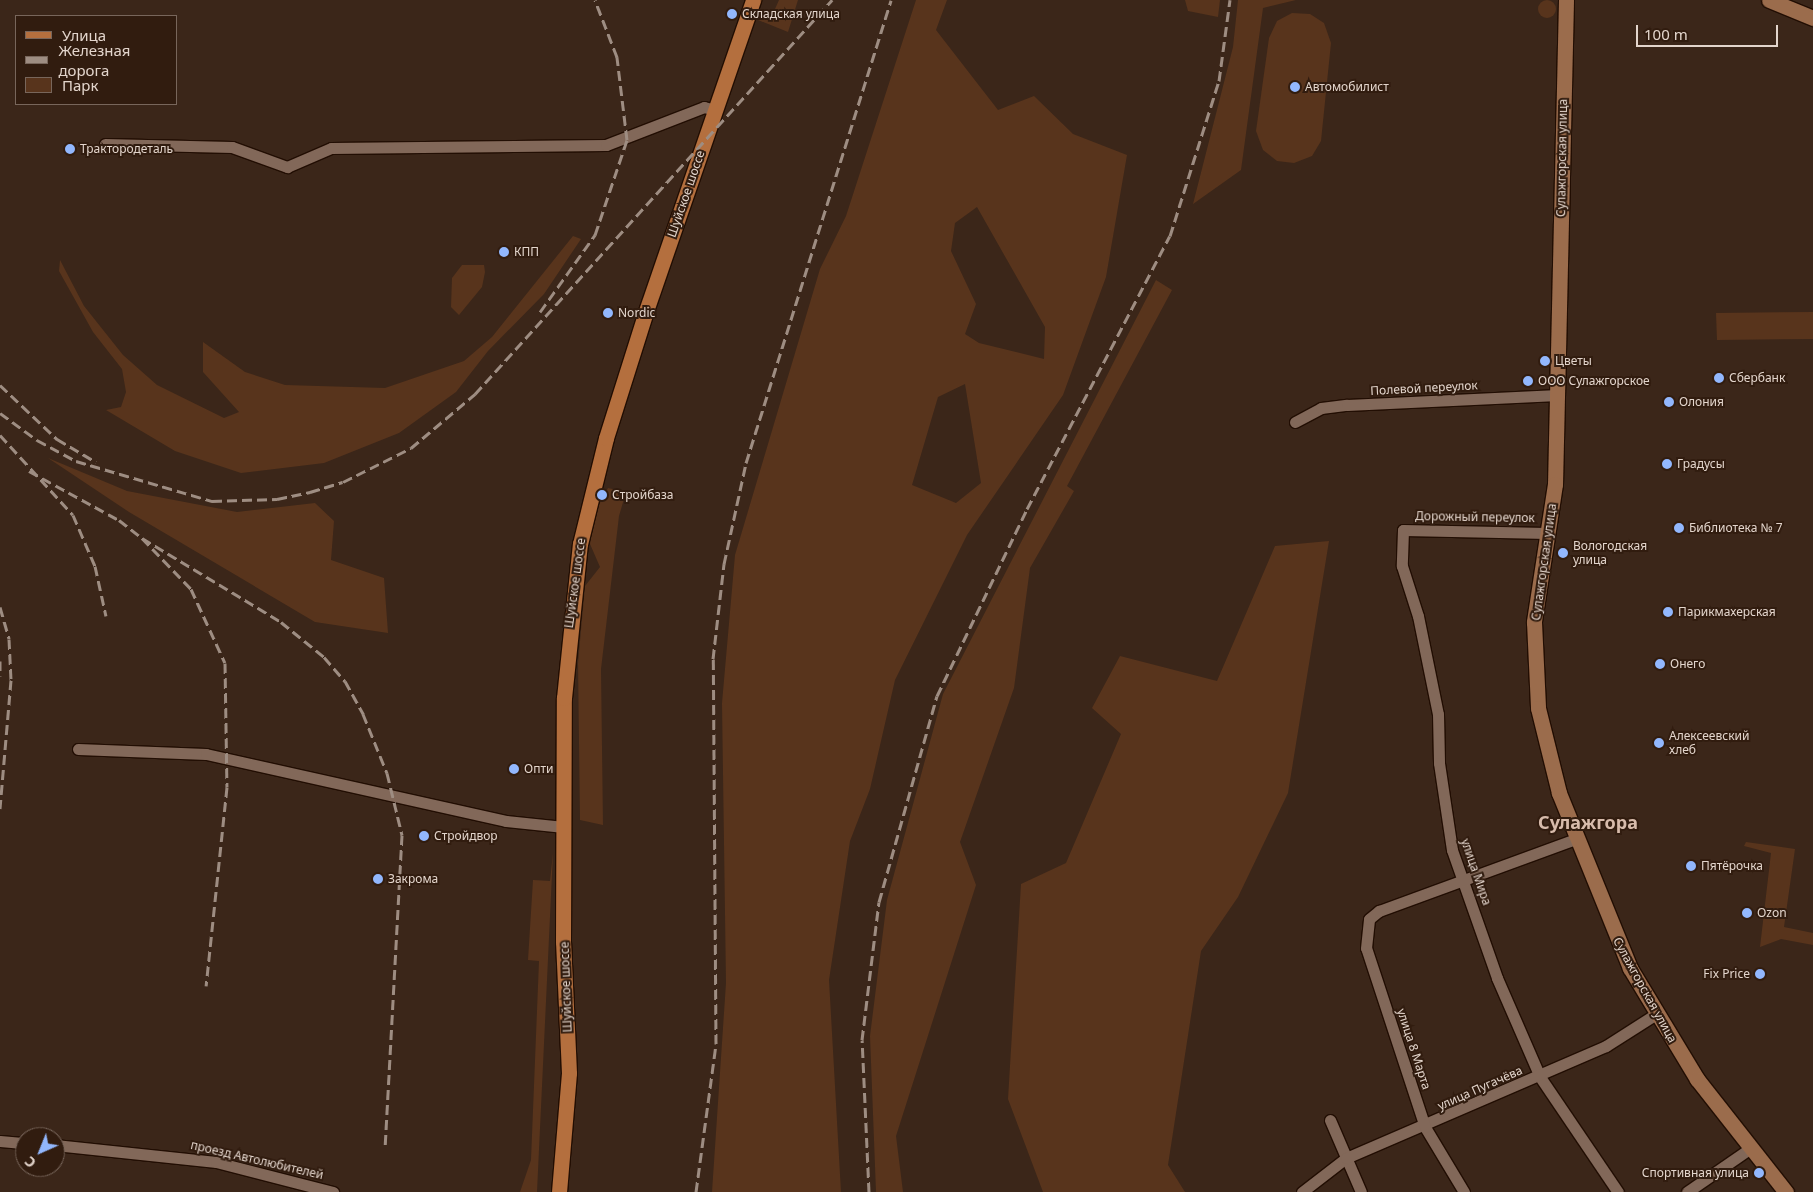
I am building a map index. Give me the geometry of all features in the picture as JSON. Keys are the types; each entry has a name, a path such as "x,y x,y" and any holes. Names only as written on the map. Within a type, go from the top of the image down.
{"main road":[{"name":"Шуйское шоссе","path":"559,1192 569,1073 564,827 566,649 582,535 606,438 753,0"},
{"name":"Сулажгорская улица","path":"1566,0 1555,484 1534,622 1538,708 1559,793 1609,923 1656,1014 1749,1149 1786,1192"},
{"path":"1769,0 1813,18"}],"street":[{"path":"105,144 232,147 287,167 331,148 606,145 704,107 715,110"},
{"name":"Полевой переулок","path":"1295,422 1321,408 1346,405 1558,395"},
{"name":"Дорожный переулок","path":"1403,530 1547,533"},
{"name":"улица Мира","path":"1403,530 1404,583 1418,616 1438,714 1447,821 1464,880 1497,978 1540,1077 1618,1192"},
{"path":"78,749 206,754 506,821 564,827"},
{"path":"1464,880 1576,839"},
{"name":"улица 8 Марта","path":"1464,880 1379,911 1369,919 1366,948 1425,1127 1464,1192"},
{"name":"улица Пугачёва","path":"1302,1192 1312,1180 1346,1158 1425,1127 1540,1077 1606,1046 1656,1014"},
{"path":"1330,1120 1362,1192"},
{"path":"0,1142 15,1143"},
{"name":"проезд Автолюбителей","path":"65,1146 216,1162 333,1192"},
{"path":"1686,1192 1749,1149"}],"green space":[{"path":"779,0 798,0 788,32 758,20 775,9"},
{"path":"916,0 947,0 936,30 998,110 1034,96 1073,134 1127,155 1106,277 1063,395 967,535 895,680 870,789 850,841 829,980 841,1192 712,1192 726,983 722,703 735,555 820,269 846,216","holes":["977,207 1045,327 1044,359 979,343 965,334 976,304 951,251 955,223","965,384 981,483 956,503 912,485 938,397"]},
{"path":"1185,0 1220,0 1218,17 1188,11"},
{"path":"1238,0 1296,0 1263,8 1241,170 1193,204 1233,47"},
{"path":"1543,0 1551,0 1556,5 1554,16 1543,18 1538,13 1538,5"},
{"name":"Автомобилист","path":"1292,13 1310,14 1324,23 1331,43 1321,141 1312,156 1294,163 1277,161 1263,150 1256,131 1269,38 1277,21"},
{"path":"573,236 581,239 544,294 488,351 456,392 399,433 324,463 241,473 175,451 106,410 121,407 126,392 122,369 93,332 59,271 60,260 84,306 123,355 157,385 224,418 239,412 203,372 203,342 245,372 285,385 385,388 464,361 492,337"},
{"path":"462,265 484,265 485,272 482,287 459,315 451,307 452,278"},
{"path":"1156,280 1172,290 1067,486 1074,491 1030,568 1014,688 960,842 976,885 896,1136 903,1192 876,1192 870,1036 887,900 943,694"},
{"path":"1813,312 1813,339 1717,340 1716,313"},
{"path":"48,458 127,491 237,512 315,503 334,521 331,560 384,578 388,633 315,622 129,512"},
{"path":"608,488 626,492 619,516 601,669 603,825 580,820 578,663 585,586 600,567 590,544 595,512"},
{"path":"1329,541 1288,793 1238,897 1201,951 1168,1165 1185,1192 1043,1192 1008,1099 1021,884 1066,863 1121,734 1092,708 1120,656 1217,681 1275,546"},
{"path":"1746,842 1795,849 1784,927 1813,933 1813,945 1781,939 1760,947 1771,853 1744,846"},
{"path":"553,853 537,1192 520,1192 531,1160 539,961 528,960 533,880 550,881"}],"railway":[{"path":"540,312 595,235 627,140 617,57 595,0"},
{"path":"0,413 37,440 76,461 212,501 277,499 343,482 411,448 475,394 832,0"},
{"path":"696,1192 716,1044 713,659 724,564 746,463 891,0"},
{"path":"869,1192 862,1040 879,902 937,696 1027,509 1170,236 1219,81 1230,0"},
{"path":"0,385 57,439 96,462"},
{"path":"0,435 73,515 95,566 106,616"},
{"path":"29,471 119,520 142,538 191,589 225,663 227,787 206,986"},
{"path":"142,538 281,622 324,657 345,681 363,714 387,773 402,835 385,1145"},
{"path":"0,607 9,639 11,680 0,809"},
{"path":"0,661 0,676"}],"place":[{"name":"Складская улица","path":"732,14"},
{"name":"Автомобилист","path":"1295,87"},
{"name":"Трактородеталь","path":"70,149"},
{"name":"КПП","path":"504,252"},
{"name":"Nordic","path":"608,313"},
{"name":"Цветы","path":"1545,361"},
{"name":"Сбербанк","path":"1719,378"},
{"name":"ООО Сулажгорское","path":"1528,381"},
{"name":"Олония","path":"1669,402"},
{"name":"Градусы","path":"1667,464"},
{"name":"Стройбаза","path":"602,495"},
{"name":"Библиотека № 7","path":"1679,528"},
{"name":"Вологодская улица","path":"1563,553"},
{"name":"Парикмахерская","path":"1668,612"},
{"name":"Онего","path":"1660,664"},
{"name":"Алексеевский хлеб","path":"1659,743"},
{"name":"Опти","path":"514,769"},
{"name":"Стройдвор","path":"424,836"},
{"name":"Пятёрочка","path":"1691,866"},
{"name":"Закрома","path":"378,879"},
{"name":"Ozon","path":"1747,913"},
{"name":"Fix Price","path":"1760,974"},
{"name":"Спортивная улица","path":"1759,1173"}],"district":[{"name":"Сулажгора","path":"1588,822"}]}
